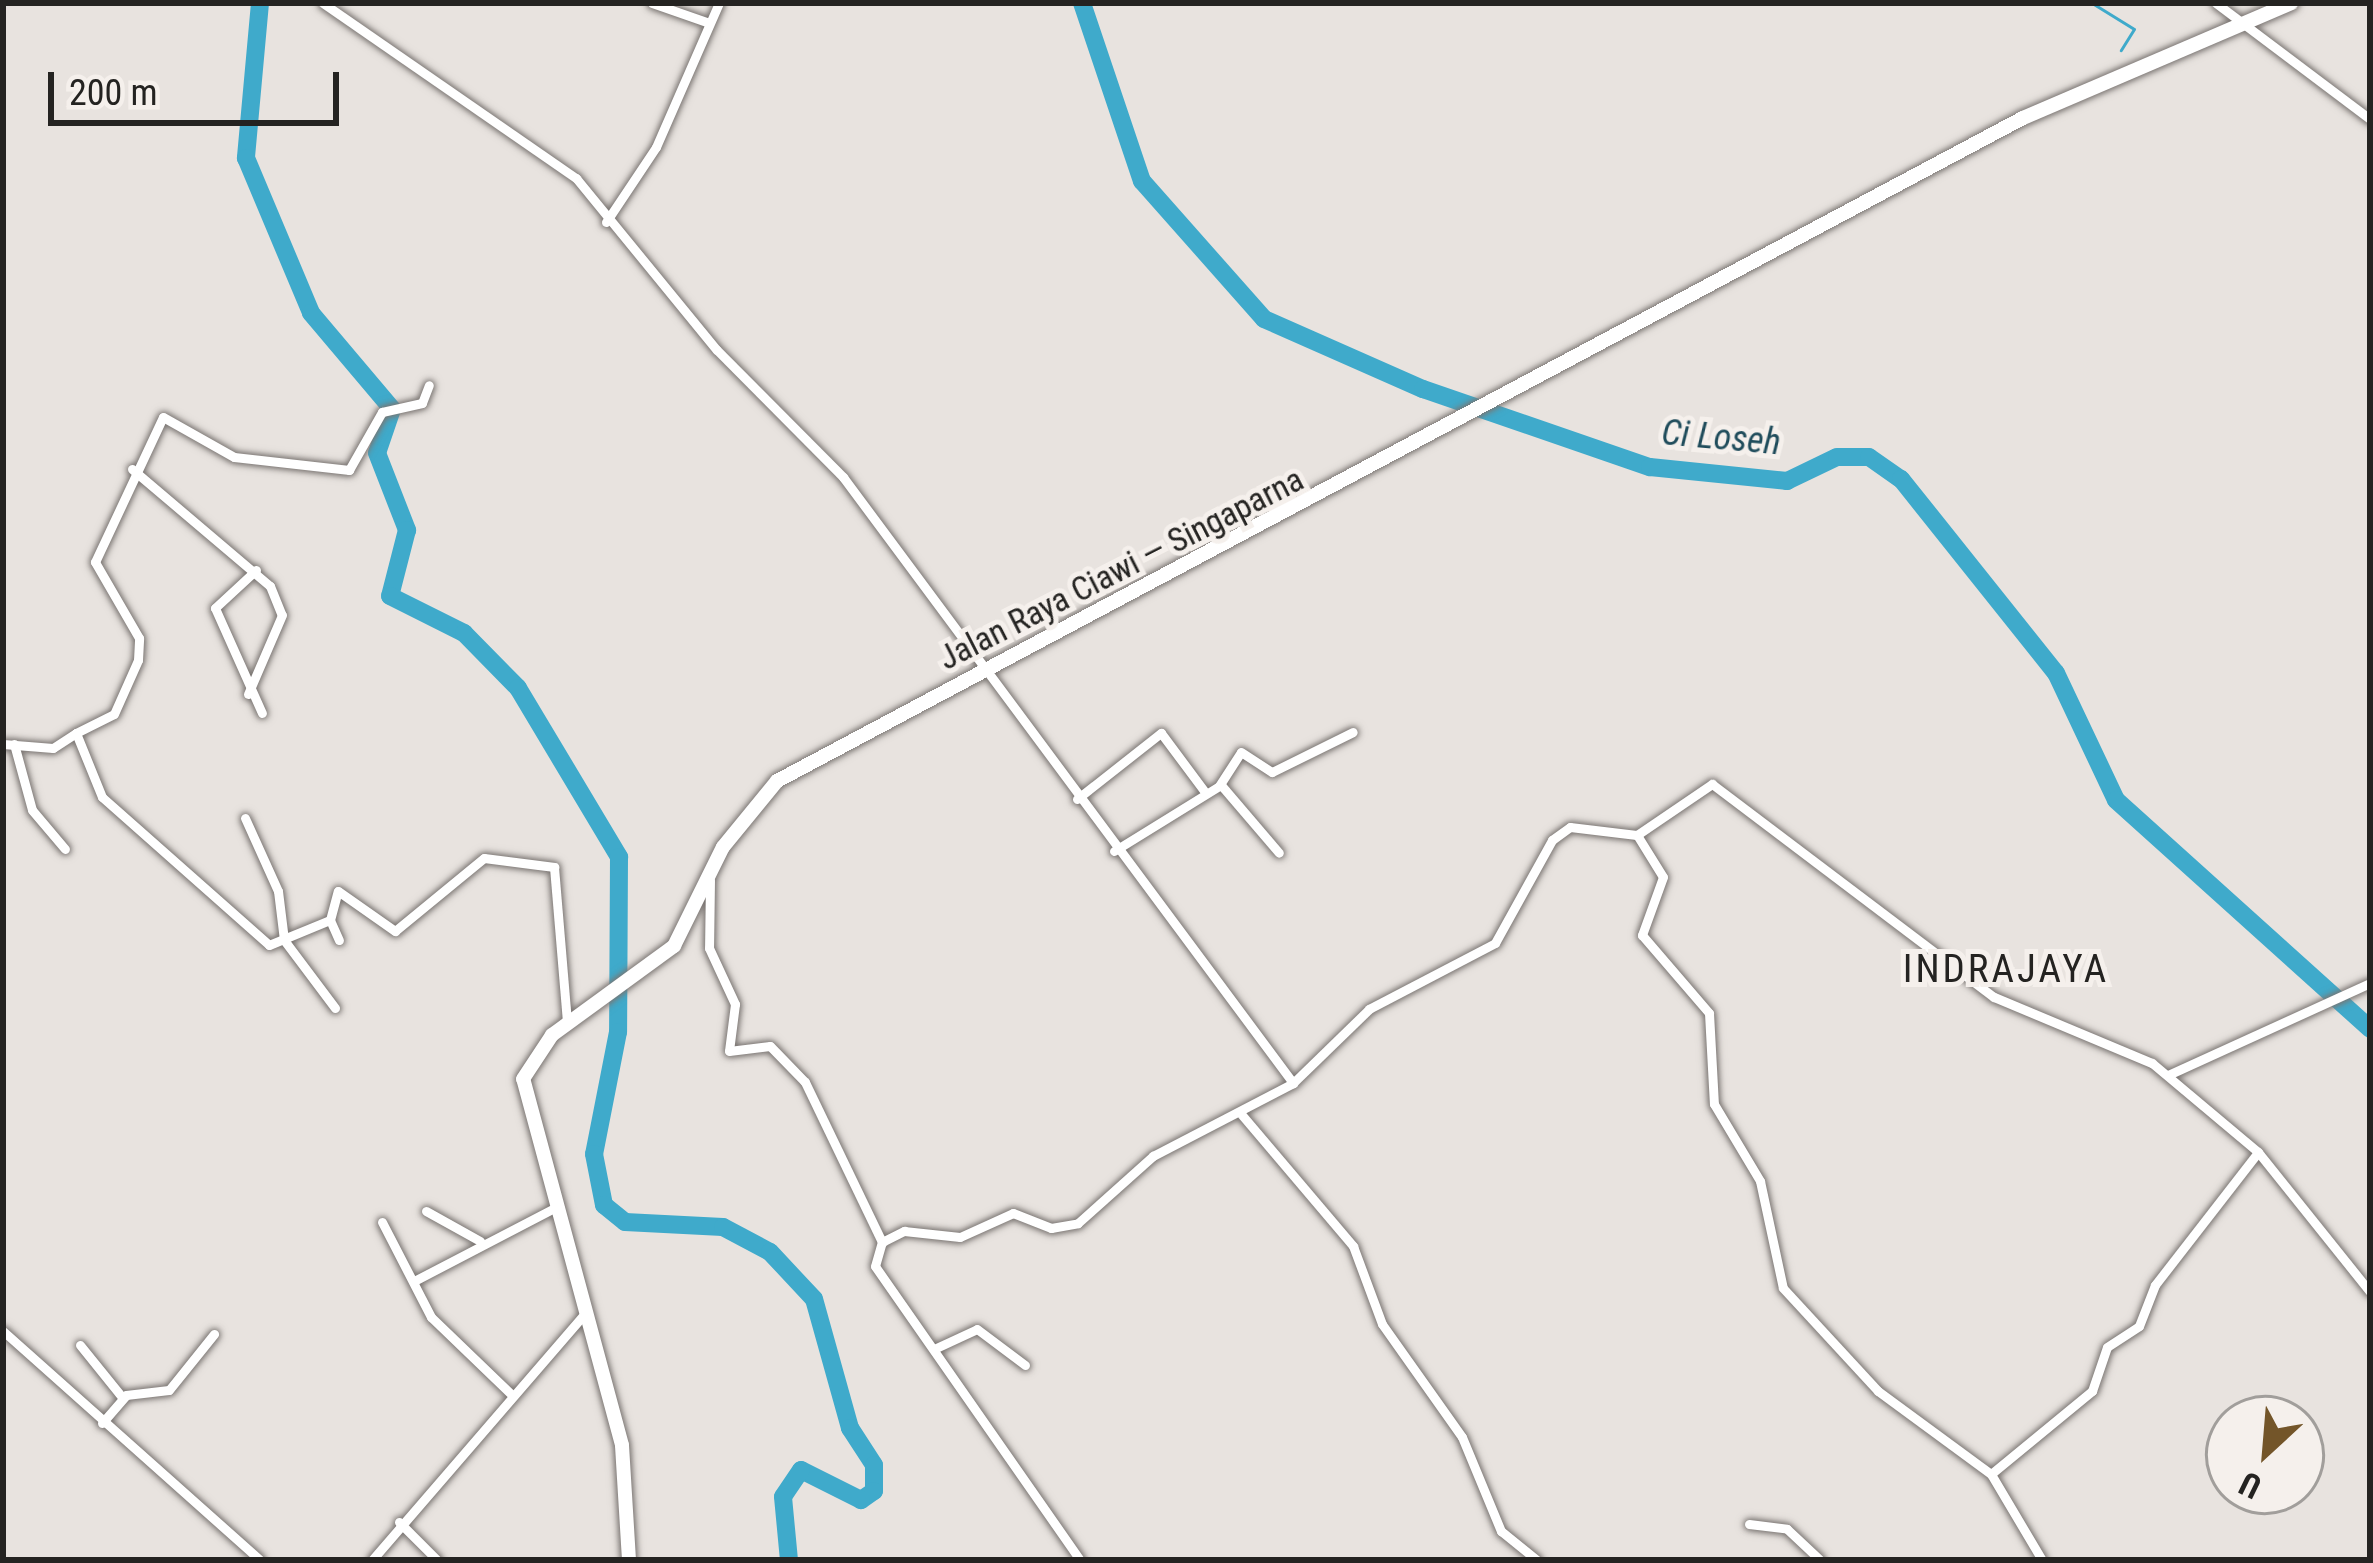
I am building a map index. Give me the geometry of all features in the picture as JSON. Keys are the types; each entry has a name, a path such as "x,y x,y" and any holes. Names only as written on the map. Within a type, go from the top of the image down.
{"main road":[{"name":"Jalan Raya Ciawi — Singaparna","path":"629,1560 628,1485 587,1310 523,1079 567,1022 650,967 695,916 711,875 777,781 2023,118 2291,3"}],"street":[{"path":"323,3 555,160 605,222 843,477 987,669 1114,851 1293,1083"},
{"path":"652,3 710,23"},
{"path":"605,222 656,147 719,3"},
{"path":"2216,3 2370,119"},
{"path":"65,849 32,810 9,744 53,748 114,714 138,660 139,638 95,562 132,470 168,416 234,457 349,470 393,409 422,403 429,385"},
{"path":"132,470 256,570 282,615 248,694"},
{"path":"256,570 215,608 248,694 262,712"},
{"path":"1114,851 1219,786 1240,752 1272,772 1353,732"},
{"path":"76,733 102,797 261,942 284,940 330,920"},
{"path":"1077,800 1161,734 1205,792"},
{"path":"882,1242 904,1231 960,1237 1013,1213 1051,1228 1078,1223 1153,1156 1242,1115 1293,1083 1370,1009 1495,943 1552,840 1570,827 1637,835 1712,784 1994,997 2118,1041 2168,1075 2258,1152 2370,1292"},
{"path":"1219,786 1279,853"},
{"path":"245,818 278,892 284,940 335,1008"},
{"path":"1637,835 1664,883 1642,935 1709,1013 1714,1105 1760,1181 1783,1288 1877,1390 1991,1474 2042,1560"},
{"path":"339,940 330,920 338,892 395,931 484,858 554,866 567,1022"},
{"path":"711,875 710,949 735,1004 729,1051 770,1046 806,1082 882,1242 875,1266 1080,1560"},
{"path":"2168,1075 2370,982"},
{"path":"1242,1115 1353,1246 1382,1324 1462,1437 1501,1531 1538,1560"},
{"path":"1991,1474 2092,1391 2107,1347 2139,1326 2155,1285 2258,1152"},
{"path":"416,1280 480,1241 558,1207"},
{"path":"427,1211 480,1241"},
{"path":"382,1222 437,1324 512,1394"},
{"path":"372,1560 399,1522 587,1310"},
{"path":"934,1349 977,1329 1025,1364"},
{"path":"3,1331 260,1560"},
{"path":"102,1423 122,1397 169,1390 214,1334"},
{"path":"80,1345 122,1397"},
{"path":"399,1522 437,1560"},
{"path":"1749,1524 1787,1529 1820,1560"}],"waterway":[{"path":"260,3 246,158 311,313 392,409 377,453 407,530 390,596 464,633 518,688 619,857 618,1032 594,1154 604,1205 625,1222 723,1227 770,1252 814,1299 850,1428 874,1465 874,1491 861,1500 801,1470 783,1497 789,1560"},
{"name":"Ci Loseh","path":"1082,3 1142,181 1264,319 1423,389 1650,467 1787,481 1837,457 1869,457 1901,479 2056,673 2116,800 2370,1029"},
{"path":"2092,3 2134,29 2121,50"}],"district":[{"name":"INDRAJAYA","path":"2006,969"}]}
